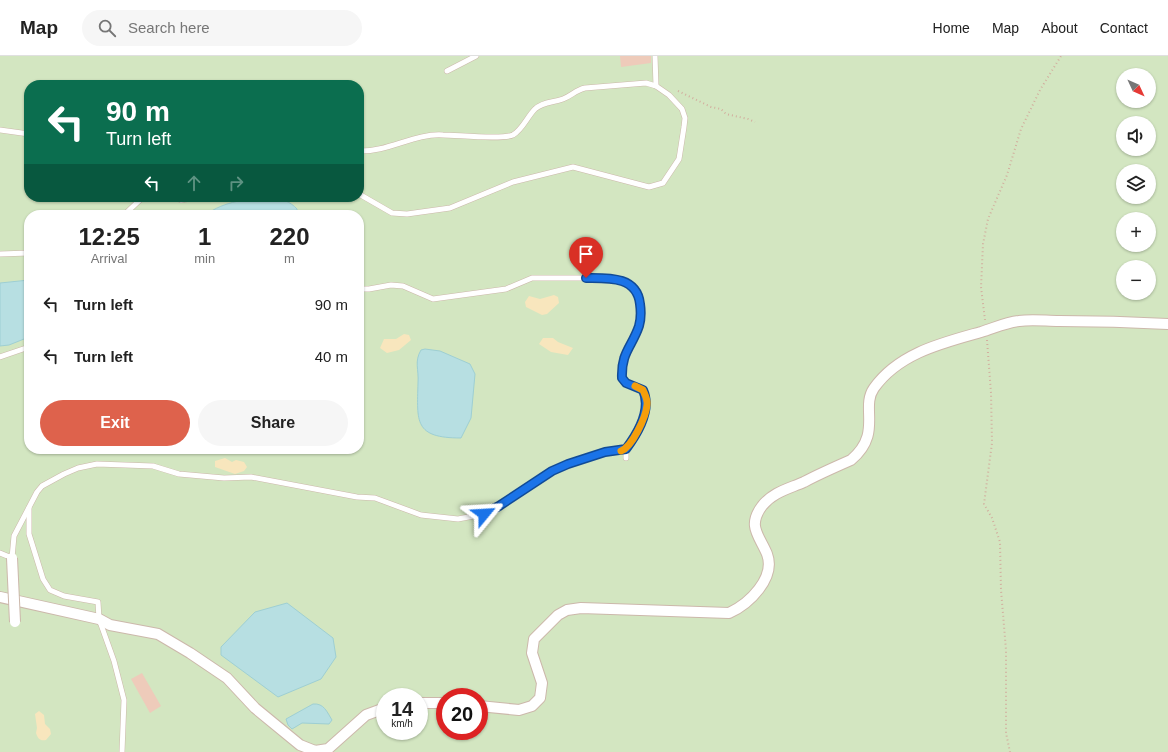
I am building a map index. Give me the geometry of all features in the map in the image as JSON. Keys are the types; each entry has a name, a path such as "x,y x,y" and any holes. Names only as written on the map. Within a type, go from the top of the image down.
{"street":[{"path":"488,707 519,710 532,706 540,698 542,683 532,653 534,639 558,615 567,610 581,608 729,613 734,611 753,595 766,578 769,565 767,554 756,536 755,523 761,507 777,492 851,460 858,455 868,438 870,426 870,396 880,381 902,362 929,347 1019,321 1106,321 1168,324"},
{"path":"12,558 15,622"},
{"path":"0,597 99,619 110,625 158,634 227,678 255,708 300,745 315,751 328,749 366,715 376,711"}],"lane":[{"path":"447,71 476,56"},
{"path":"655,56 656,86"},
{"path":"364,151 374,150 422,138 442,135 458,137 506,137 518,131 533,111 541,104 562,100 577,90 646,83 656,86 669,95 682,109 685,118 679,159 663,183 648,187 573,167 513,182 450,208 407,214 392,213 364,197"},
{"path":"0,130 24,133"},
{"path":"129,210 138,202"},
{"path":"0,254 24,253"},
{"path":"364,289 391,285 403,286 434,299 506,289 532,278 598,278 618,280 630,284 637,290 641,314 639,325 624,354 622,378 626,383 643,390 648,404 642,420 626,449 626,458"},
{"path":"0,357 24,349"},
{"path":"0,553 12,558 14,536 29,506 42,486 78,468 97,464 153,466 179,474 224,478 251,476 357,497 375,498 421,515 458,519 484,514 499,506 552,471 568,464 605,452 626,449"},
{"path":"29,506 29,534 43,579 50,590 57,593 98,602 99,619 114,661 124,700 122,752"}],"path":[{"path":"1010,752 1006,733 1006,650 1001,590 1000,542 992,518 984,504 992,443 991,393 981,287 983,244 988,219 1007,175 1021,129 1040,90 1061,56"},
{"path":"674,90 711,107 721,109 726,114 755,122"}],"green space":[{"path":"0,56 1168,56 1168,752 0,752"}],"sand":[{"path":"554,295 558,297 559,303 547,314 542,315 526,307 525,302 529,296 540,299"},
{"path":"404,334 409,335 411,340 399,350 387,353 380,348 384,339 396,339"},
{"path":"543,338 553,338 558,342 573,348 568,355 551,352 539,344"},
{"path":"225,458 232,462 236,460 244,462 247,467 244,471 235,474 215,467 215,461"},
{"path":"39,711 44,715 45,724 50,729 51,734 46,740 40,739 36,733 37,728 35,714"}],"water":[{"path":"236,202 288,202 297,210 213,210"},
{"path":"24,281 24,339 9,345 0,346 0,283"},
{"path":"425,349 440,351 470,364 475,374 471,418 461,438 434,435 426,431 419,418 417,362 421,350"},
{"path":"287,603 333,638 336,657 321,679 278,697 221,655 221,647 255,612"},
{"path":"313,704 320,705 325,709 332,720 329,724 302,723 292,729 288,725 286,719"}],"building":[{"path":"620,56 651,56 651,63 621,67"},
{"path":"142,673 161,706 150,713 131,679"}],"slow traffic":[{"path":"621,451 626,449 630,444 648,404 643,390 635,386"}],"route":[{"path":"484,514 499,506 552,471 605,452 621,451 626,449 642,420 648,404 643,390 626,383 622,378 622,363 624,354 634,337 639,325 641,314 637,290 630,284 618,280 586,278"}]}
